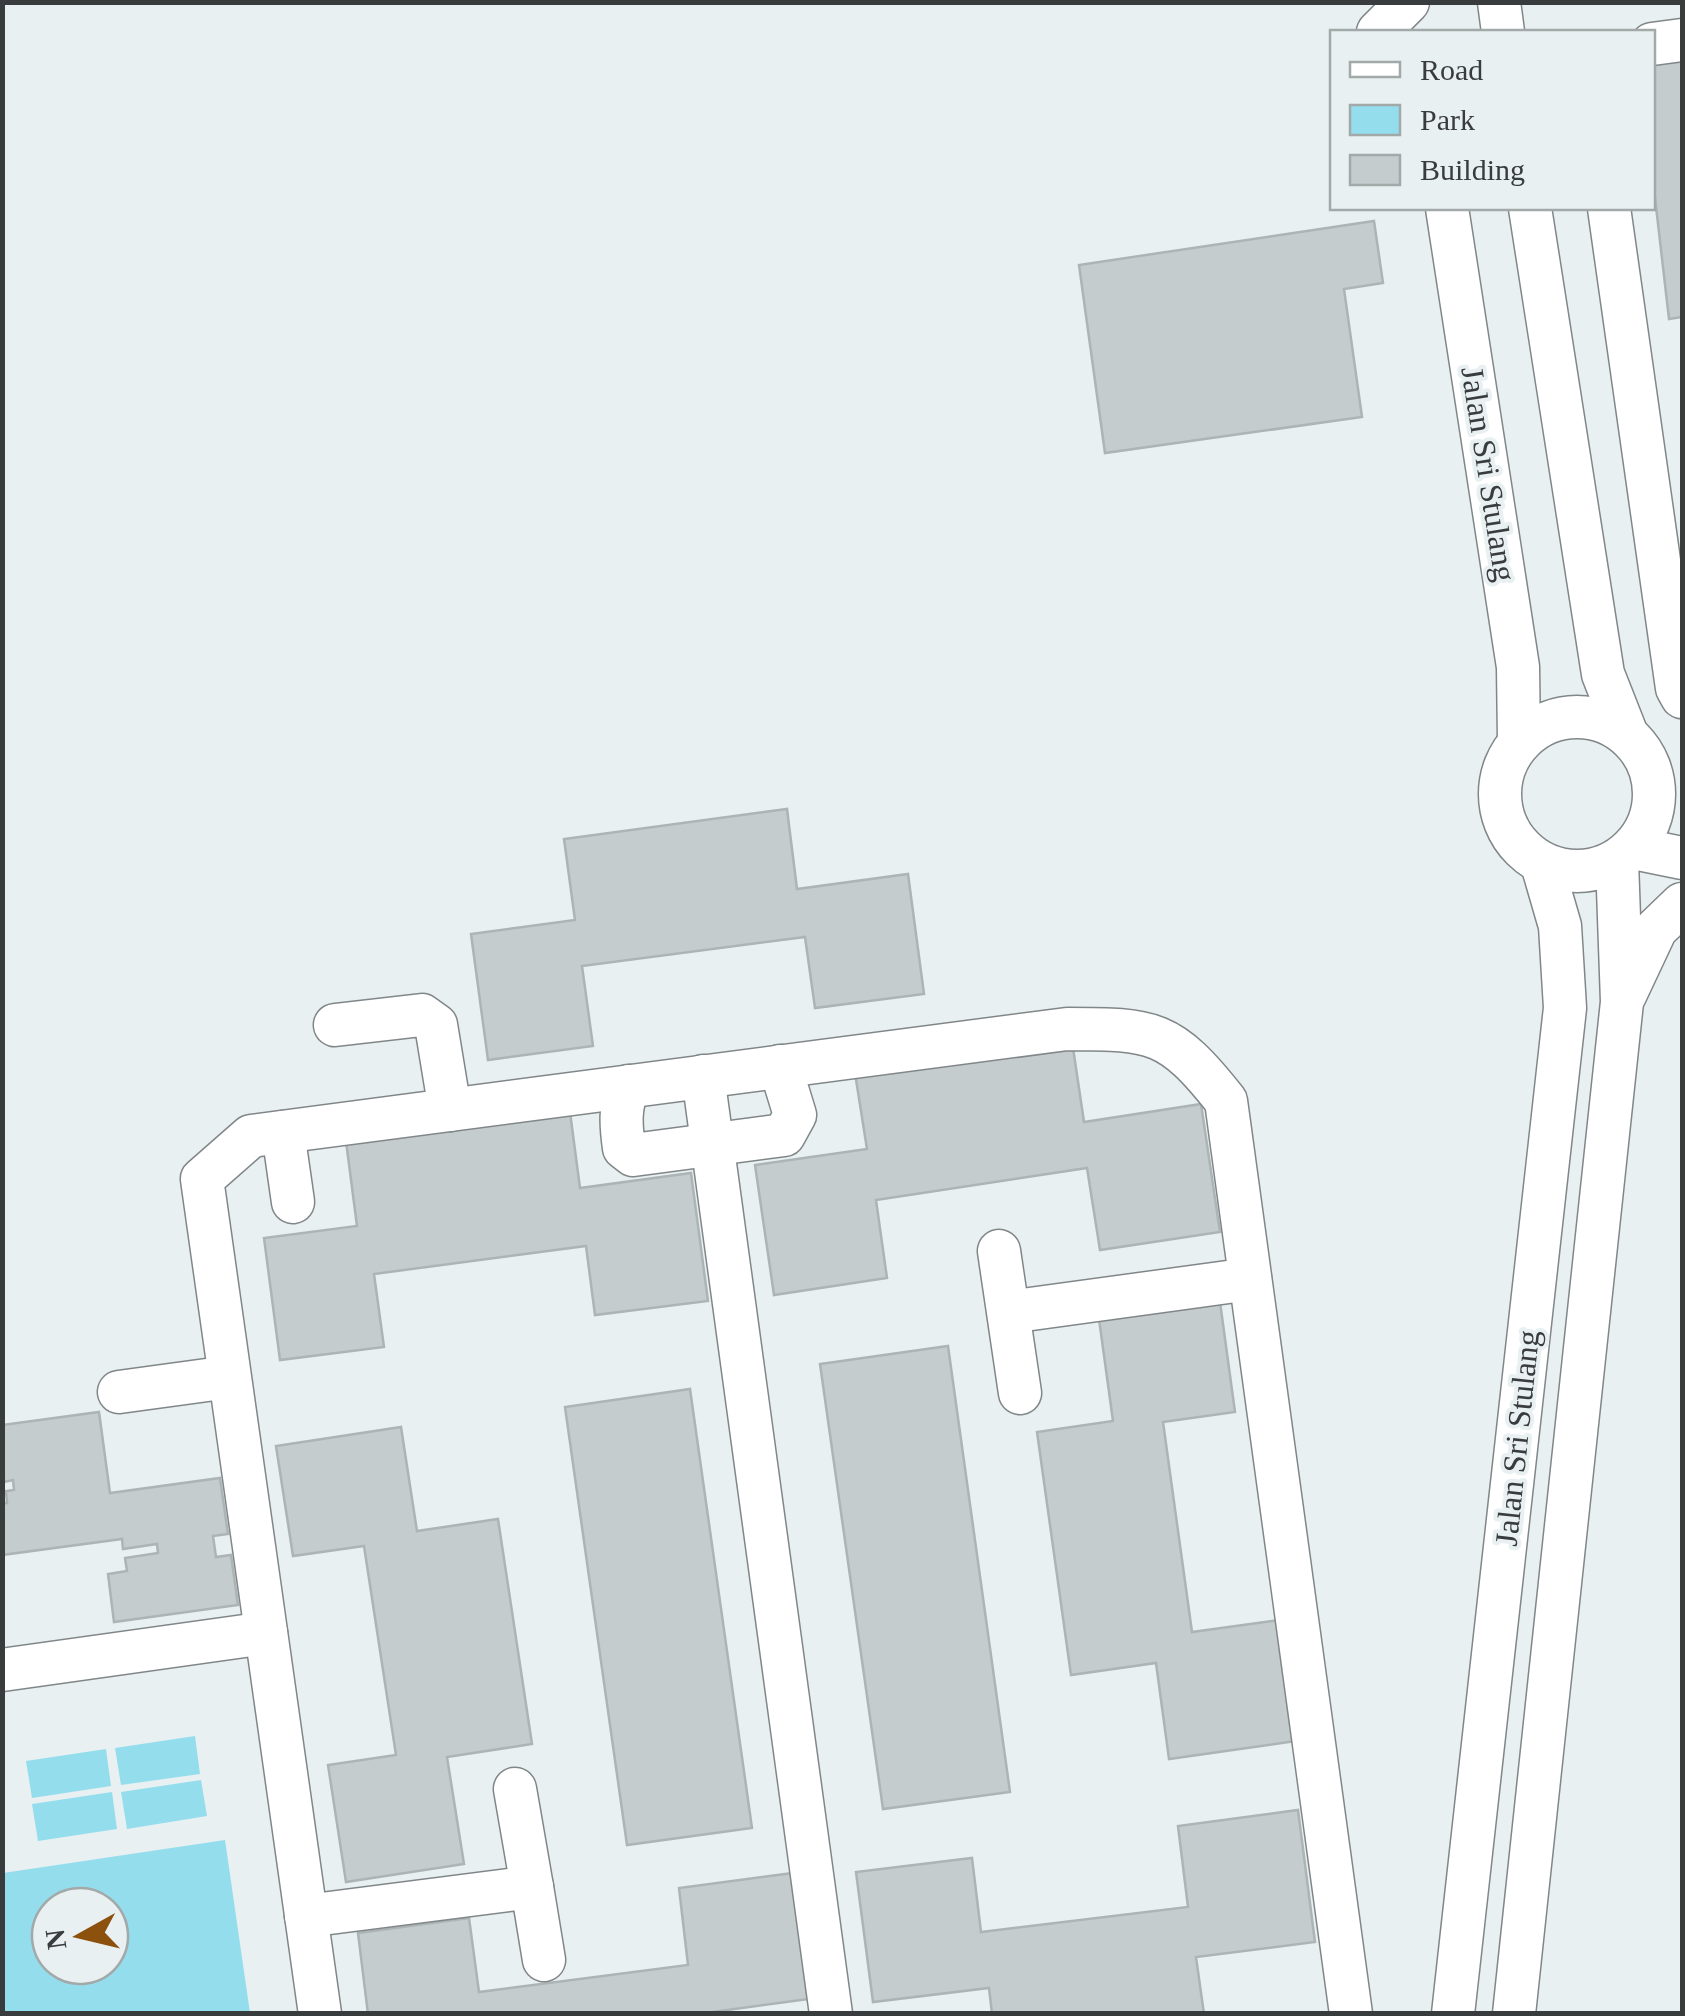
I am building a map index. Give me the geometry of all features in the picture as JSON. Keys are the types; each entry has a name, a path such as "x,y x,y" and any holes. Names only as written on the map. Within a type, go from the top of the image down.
{"street":[{"path":"1380,30 1408,2"},
{"path":"1655,44 1682,40"},
{"name":"Jalan Sri Stulang","path":"1447,210 1518,667 1519,742"},
{"path":"1530,210 1603,674 1653,762 1652,810 1624,854"},
{"path":"1609,210 1677,688 1682,697"},
{"path":"1653,762 1601,721 1571,716 1534,729 1519,742 1502,772 1500,805 1514,840 1542,864 1580,872 1624,854 1682,858"},
{"name":"Jalan Sri Stulang","path":"1514,2014 1622,1002 1624,854"},
{"name":"Jalan Sri Stulang","path":"1453,2014 1565,1008 1560,926 1542,864"},
{"path":"1622,1002 1656,930 1682,904"},
{"path":"335,1025 422,1015 436,1025 450,1110"},
{"path":"320,2014 202,1179 251,1136 1067,1029 1139,1029 1171,1042 1198,1065 1226,1101 1351,2014"},
{"path":"629,1086 622,1101 621,1124 624,1148 633,1154 784,1136 794,1114 780,1066"},
{"path":"704,1076 831,2014"},
{"path":"283,1132 292,1202"},
{"path":"1000,1251 1020,1393"},
{"path":"1009,1312 1250,1279"},
{"path":"118,1392 230,1377"},
{"path":"2,1670 266,1633"},
{"path":"515,1789 544,1960"},
{"path":"306,1916 532,1887"}],"green space":[{"path":"195,1736 200,1774 121,1785 115,1748"},
{"path":"106,1749 111,1786 32,1798 26,1761"},
{"path":"201,1780 207,1816 127,1829 121,1792"},
{"path":"112,1792 117,1829 38,1841 32,1804"},
{"path":"225,1840 250,2013 3,2013 3,1873"}],"building":[{"path":"1682,45 1682,317 1669,319 1655,198 1655,49"},
{"path":"1374,221 1383,283 1344,289 1362,417 1105,453 1079,265"},
{"path":"787,809 797,889 908,874 924,994 815,1008 805,937 582,966 593,1046 488,1060 471,934 575,920 564,839"},
{"path":"1072,1041 1084,1122 1201,1104 1220,1232 1100,1250 1087,1168 876,1200 887,1278 774,1295 755,1165 867,1149 855,1073"},
{"path":"570,1112 580,1188 691,1173 708,1301 595,1315 586,1246 374,1274 384,1347 280,1360 264,1238 357,1226 346,1141"},
{"path":"1220,1302 1235,1412 1163,1422 1192,1632 1279,1620 1296,1741 1169,1759 1156,1663 1071,1675 1037,1432 1113,1421 1099,1319"},
{"path":"948,1346 1010,1792 883,1809 820,1364"},
{"path":"690,1389 752,1828 627,1845 565,1407"},
{"path":"99,1412 110,1493 220,1478 228,1534 213,1536 216,1557 231,1555 238,1605 114,1622 108,1574 127,1571 125,1558 158,1553 157,1544 123,1549 122,1539 2,1555 2,1503 7,1503 6,1491 14,1490 13,1480 4,1482 2,1425"},
{"path":"401,1427 417,1531 498,1519 532,1744 447,1757 464,1864 346,1882 328,1765 396,1755 364,1546 293,1556 276,1446"},
{"path":"1298,1810 1315,1942 1196,1957 1204,2014 992,2014 989,1988 873,2002 856,1872 972,1858 981,1932 1188,1907 1178,1826"},
{"path":"793,1873 809,1999 698,2014 368,2014 358,1933 469,1918 479,1992 688,1965 679,1888"}]}
